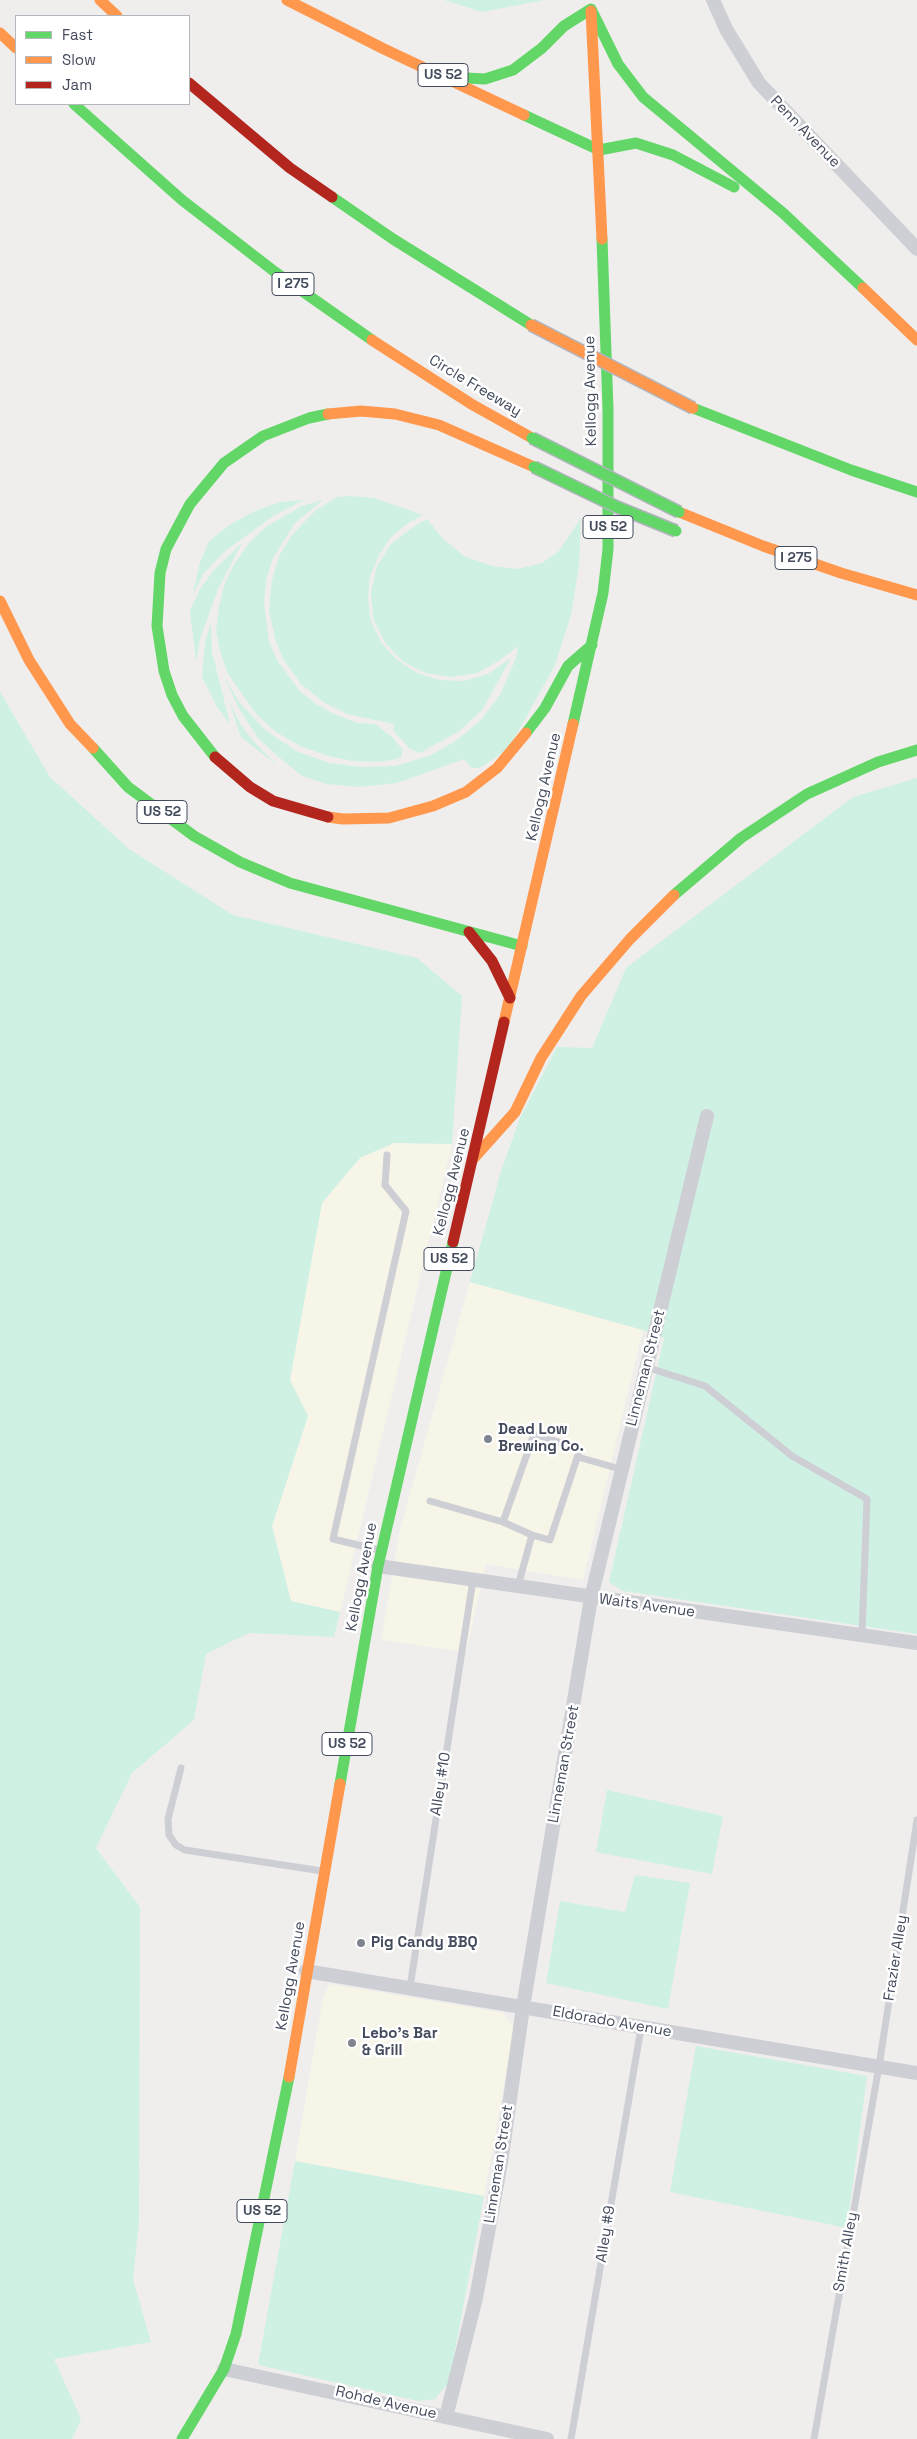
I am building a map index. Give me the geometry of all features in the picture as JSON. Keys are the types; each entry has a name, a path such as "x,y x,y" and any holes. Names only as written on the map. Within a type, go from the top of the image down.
{"main road":[{"path":"100,0 116,15"},
{"name":"US 52","path":"287,0 384,49 599,150"},
{"path":"447,77 485,79 512,70 542,48 590,4 618,64 643,97 783,213 917,340"},
{"name":"Kellogg Avenue","path":"182,2439 208,2399 224,2369 236,2334 292,2062 306,1970 381,1551 592,645 602,592 608,549 608,408 599,150 590,4"},
{"path":"0,33 15,47"},
{"path":"190,84 290,168 393,239 531,325 693,408 850,470 917,492"},
{"name":"Circle Freeway","path":"75,105 182,200 275,272 473,405 619,484 679,512 763,546 841,574 917,595"},
{"path":"599,150 636,143 673,155 783,213"},
{"path":"592,645 568,666 545,708 512,754 466,792 434,806 390,818 343,819 317,815 295,809 266,796 230,772 211,754 183,716 172,695 162,664 157,626 160,573 166,549 175,529 190,504 224,463 243,448 263,436 309,418 336,412 362,411 396,414 439,425 534,467 617,507 681,532"},
{"path":"705,536 763,546"},
{"name":"US 52","path":"0,601 29,660 70,724 128,786 194,836 240,862 290,883 522,946"},
{"path":"473,1159 515,1112 541,1058 581,996 630,939 687,882 740,838 807,794 878,762 917,750"},
{"path":"469,932 492,961 510,998"}],"street":[{"name":"Penn Avenue","path":"713,0 726,29 759,83 917,249"},
{"name":"Linneman Street","path":"446,2417 477,2288 501,2163 523,2007 591,1598 620,1470 707,1116"},
{"name":"Waits Avenue","path":"378,1566 917,1644"},
{"name":"Eldorado Avenue","path":"306,1970 641,2028 758,2045 917,2073"},
{"name":"Rohde Avenue","path":"224,2369 547,2439"}],"lane":[{"path":"381,1551 333,1539 406,1211 385,1186 388,1155"},
{"path":"646,1367 705,1386 792,1456 867,1499 862,1635"},
{"path":"430,1501 503,1522 532,1535 550,1540 580,1448 534,1434 503,1522"},
{"path":"578,1457 620,1470"},
{"path":"518,1587 532,1535"},
{"name":"Alley #10","path":"410,1988 473,1580"},
{"path":"181,1768 168,1819 169,1835 176,1845 185,1850 325,1872"},
{"name":"Frazier Alley","path":"879,2066 917,1820"},
{"name":"Alley #9","path":"571,2439 641,2028"},
{"name":"Smith Alley","path":"814,2439 879,2066"}],"shaded area":[{"path":"395,1142 452,1144 340,1612 291,1601 272,1526 308,1416 290,1380 322,1203 360,1158"},
{"path":"470,1282 643,1330 583,1580 486,1564 466,1652 381,1640 400,1529"},
{"path":"330,1984 504,2013 514,2028 484,2196 295,2161 323,1997"}],"green space":[{"path":"444,0 544,0 482,12"},
{"path":"337,497 374,498 423,515 408,523 391,537 379,555 370,577 368,599 371,621 381,642 396,659 417,673 440,680 464,681 488,674 511,658 482,710 459,731 420,753 410,749 393,730 394,724 347,714 325,703 301,684 283,659 275,638 269,611 272,580 279,556 292,535 315,511"},
{"path":"304,500 273,516 224,552 204,573 193,594 200,562 209,541 231,524 255,511 281,502"},
{"path":"323,500 295,523 273,558 266,580 264,603 269,641 277,660 299,690 316,704 334,714 358,723 375,724 392,737 403,750 401,758 380,762 352,761 328,756 300,746 276,732 256,714 228,674 220,651 216,631 219,607 224,585 235,563 250,542 266,527 302,506"},
{"path":"581,518 579,566 571,615 555,665 509,748 480,768 472,768 464,759 397,783 359,787 327,784 302,776 280,758 258,738 238,707 224,676 239,702 264,729 296,751 329,763 361,767 395,766 429,756 454,742 480,721 500,695 516,658 518,646 500,660 477,673 451,677 425,673 402,661 384,641 373,618 371,592 377,566 391,544 427,519 443,539 464,556 492,566 518,569 542,563 559,551"},
{"path":"242,543 218,589 200,639 196,662 190,611 200,589 214,570"},
{"path":"211,622 212,652 230,724 217,707 202,677 205,643"},
{"path":"0,692 50,777 129,849 233,915 417,958 462,996 452,1144 394,1143 360,1158 322,1203 290,1380 308,1416 272,1526 291,1601 340,1612 334,1637 249,1633 206,1654 194,1720 132,1773 96,1848 140,1907 139,2221 133,2279 151,2342 54,2359 81,2419 72,2439 0,2439"},
{"path":"229,702 242,727 278,766 241,737"},
{"path":"917,778 917,1634 623,1591 609,1582 664,1338 643,1330 470,1282 501,1171 520,1118 557,1047 592,1048 626,968 853,797"},
{"path":"607,1790 723,1816 712,1874 596,1852"},
{"path":"635,1875 690,1883 668,2009 546,1983 560,1901 625,1912"},
{"path":"696,2046 867,2076 847,2228 670,2192"},
{"path":"295,2161 484,2196 449,2382 435,2399 418,2401 258,2365"}],"traffic: fast":[{"path":"447,77 485,79 513,70 542,48 564,26 591,9 618,64 643,97 783,213 863,288"},
{"path":"75,105 182,200 275,272 372,340"},
{"path":"524,115 599,150 636,143 673,155 734,187"},
{"path":"332,197 393,239 531,325"},
{"path":"573,724 603,593 608,549 608,409 602,239"},
{"path":"693,408 851,470 917,492"},
{"path":"215,757 183,716 172,695 164,671 157,626 160,573 166,549 190,504 224,463 263,436 309,418 328,414"},
{"path":"532,438 679,512"},
{"path":"534,467 617,507 676,531"},
{"path":"526,733 545,708 568,666 592,645"},
{"path":"93,748 128,787 194,836 240,862 290,883 522,946"},
{"path":"674,895 741,838 807,794 878,762 917,750"},
{"path":"340,1784 378,1566 453,1242"},
{"path":"182,2439 224,2369 236,2334 289,2077"}],"traffic: slow":[{"path":"100,0 116,15"},
{"path":"287,0 384,49 524,115"},
{"path":"591,11 602,239"},
{"path":"0,33 15,47"},
{"path":"863,288 917,340"},
{"path":"531,325 693,408"},
{"path":"372,340 473,405 532,438"},
{"path":"328,414 361,411 395,414 439,425 534,467"},
{"path":"679,512 763,546 841,573 917,595"},
{"path":"0,601 29,660 70,724 93,748"},
{"path":"504,1022 573,724"},
{"path":"328,817 343,819 389,818 433,806 466,792 497,768 526,733"},
{"path":"473,1159 515,1112 541,1058 581,996 630,939 674,895"},
{"path":"289,2077 340,1784"}],"traffic: jam":[{"path":"190,84 290,168 332,197"},
{"path":"215,757 250,787 273,801 328,817"},
{"path":"469,932 492,961 510,998"},
{"path":"453,1242 504,1022"}],"place":[{"name":"Dead Low Brewing Co.","path":"488,1439"},
{"name":"Pig Candy BBQ","path":"361,1943"},
{"name":"Lebo's Bar & Grill","path":"352,2043"}]}
